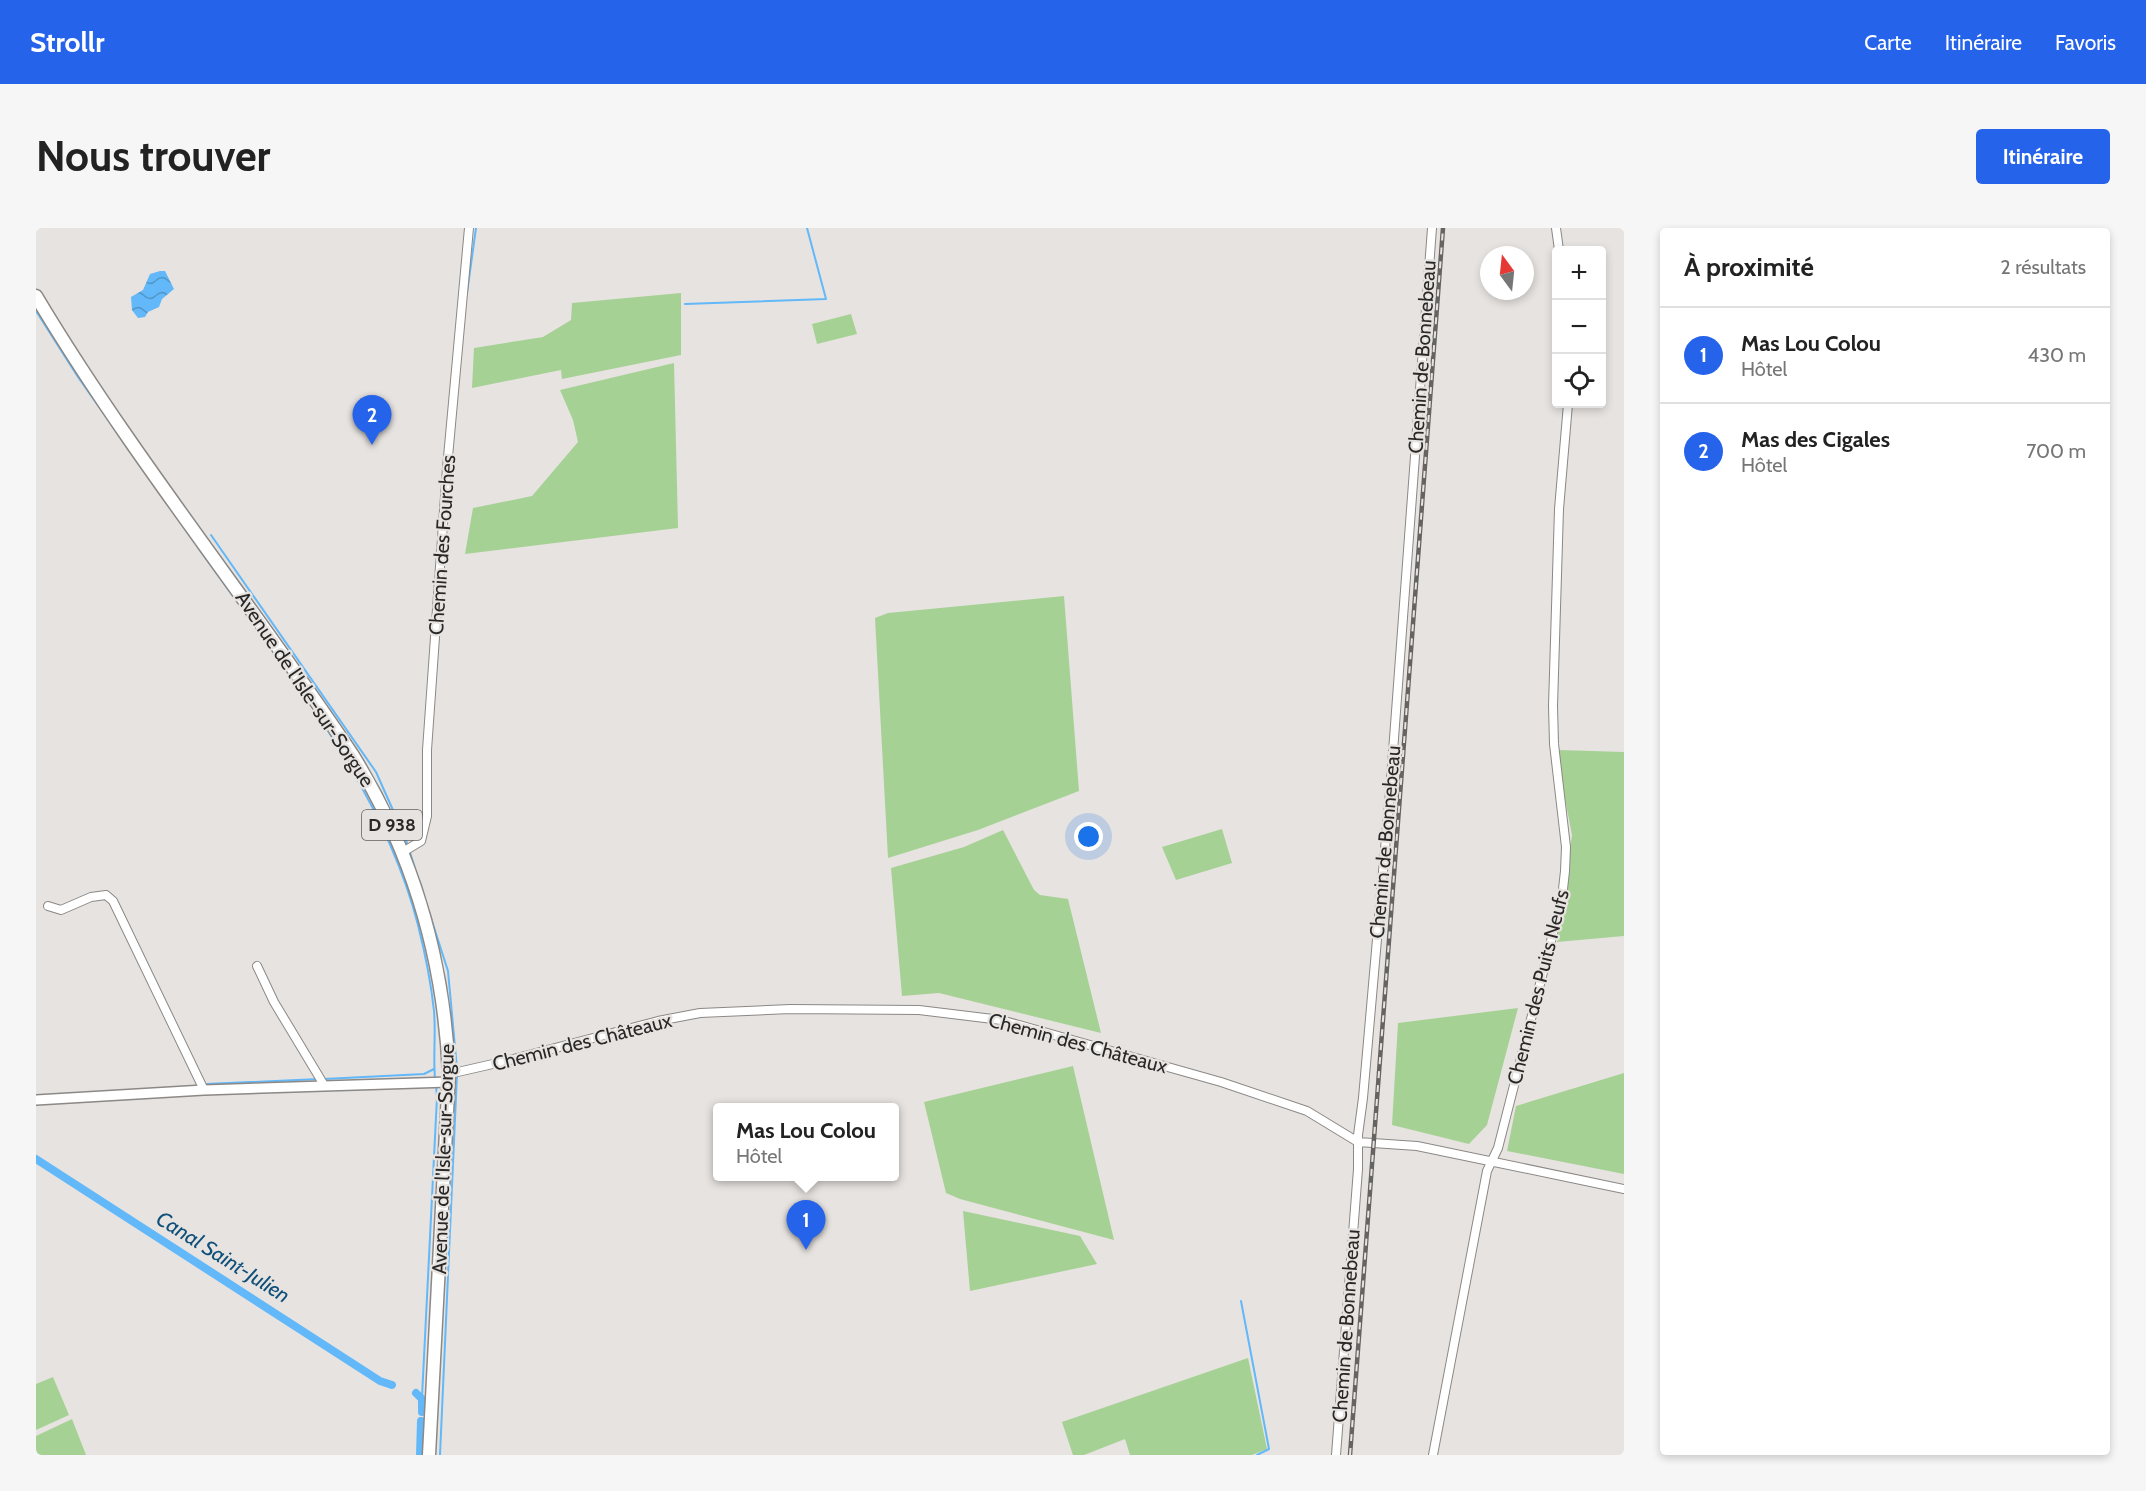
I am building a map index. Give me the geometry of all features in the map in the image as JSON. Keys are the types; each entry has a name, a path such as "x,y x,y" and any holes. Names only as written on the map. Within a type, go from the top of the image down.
{"main road":[{"name":"Avenue de l'Isle-sur-Sorgue","path":"36,296 71,354 119,425 352,754 385,811 403,852 421,903 432,942 445,1016 449,1078 429,1455"}],"street":[{"name":"Chemin des Fourches","path":"403,852 421,840 427,816 427,750 448,457 469,228"},
{"name":"Chemin de Bonnebeau","path":"1336,1455 1358,1169 1358,1142 1389,804 1432,228"},
{"path":"1556,228 1558,246"},
{"name":"Chemin des Puits Neufs","path":"1433,1455 1487,1171 1498,1148 1562,898 1566,847 1554,744 1553,706 1558,509 1568,408"},
{"path":"48,906 61,910 99,895 106,895 114,901 204,1090"},
{"path":"257,966 274,1002 324,1085"},
{"name":"Chemin des Châteaux","path":"36,1100 449,1078 658,1021 700,1013 790,1009 919,1010 1002,1020 1221,1082 1307,1111 1358,1142 1417,1146 1624,1189"}],"green space":[{"path":"681,293 681,355 562,379 561,370 472,388 474,348 543,337 571,320 572,303"},
{"path":"851,314 857,334 817,344 812,324"},
{"path":"674,363 678,528 465,554 473,508 532,496 578,442 573,420 560,390"},
{"path":"1064,596 1079,791 978,830 888,858 875,618 888,613"},
{"path":"1559,750 1624,752 1624,936 1557,942 1572,835 1561,778"},
{"path":"1222,829 1232,863 1176,880 1162,847"},
{"path":"1003,830 1034,890 1040,895 1068,899 1101,1033 939,993 902,996 891,868 964,847"},
{"path":"1518,1008 1487,1125 1469,1144 1392,1125 1398,1023"},
{"path":"1073,1066 1114,1240 960,1199 946,1193 924,1102"},
{"path":"1624,1073 1624,1174 1507,1151 1516,1106"},
{"path":"963,1211 1080,1236 1097,1264 970,1291"},
{"path":"1248,1358 1267,1449 1252,1455 1130,1455 1125,1439 1084,1455 1073,1455 1062,1422"},
{"path":"53,1377 69,1415 36,1430 36,1384"},
{"path":"72,1419 86,1455 36,1455 36,1436"}],"water":[{"path":"165,271 174,289 162,299 159,307 148,312 145,317 138,318 132,310 131,297 143,290 150,274"}],"waterway":[{"path":"467,293 476,228"},
{"path":"685,304 826,299 807,228"},
{"path":"36,311 116,431"},
{"path":"211,535 376,772 405,837 448,971 457,1069"},
{"path":"197,546 325,726 380,822 402,873 425,957 434,1011 435,1079"},
{"path":"324,1079 424,1074 434,1069"},
{"path":"440,1455 457,1074"},
{"path":"206,1084 319,1079"},
{"path":"422,1397 436,1085"},
{"name":"Canal Saint-Julien","path":"36,1159 380,1381 392,1385"},
{"path":"1241,1301 1269,1449 1257,1455"},
{"name":"Canal Saint-Julien","path":"416,1393 422,1399 422,1412"},
{"name":"Canal Saint-Julien","path":"420,1455 421,1421"}],"railway":[{"path":"1350,1455 1443,228"}],"place":[{"name":"Mas des Cigales","path":"372,445"},
{"name":"Mas Lou Colou","path":"806,1250"}]}
